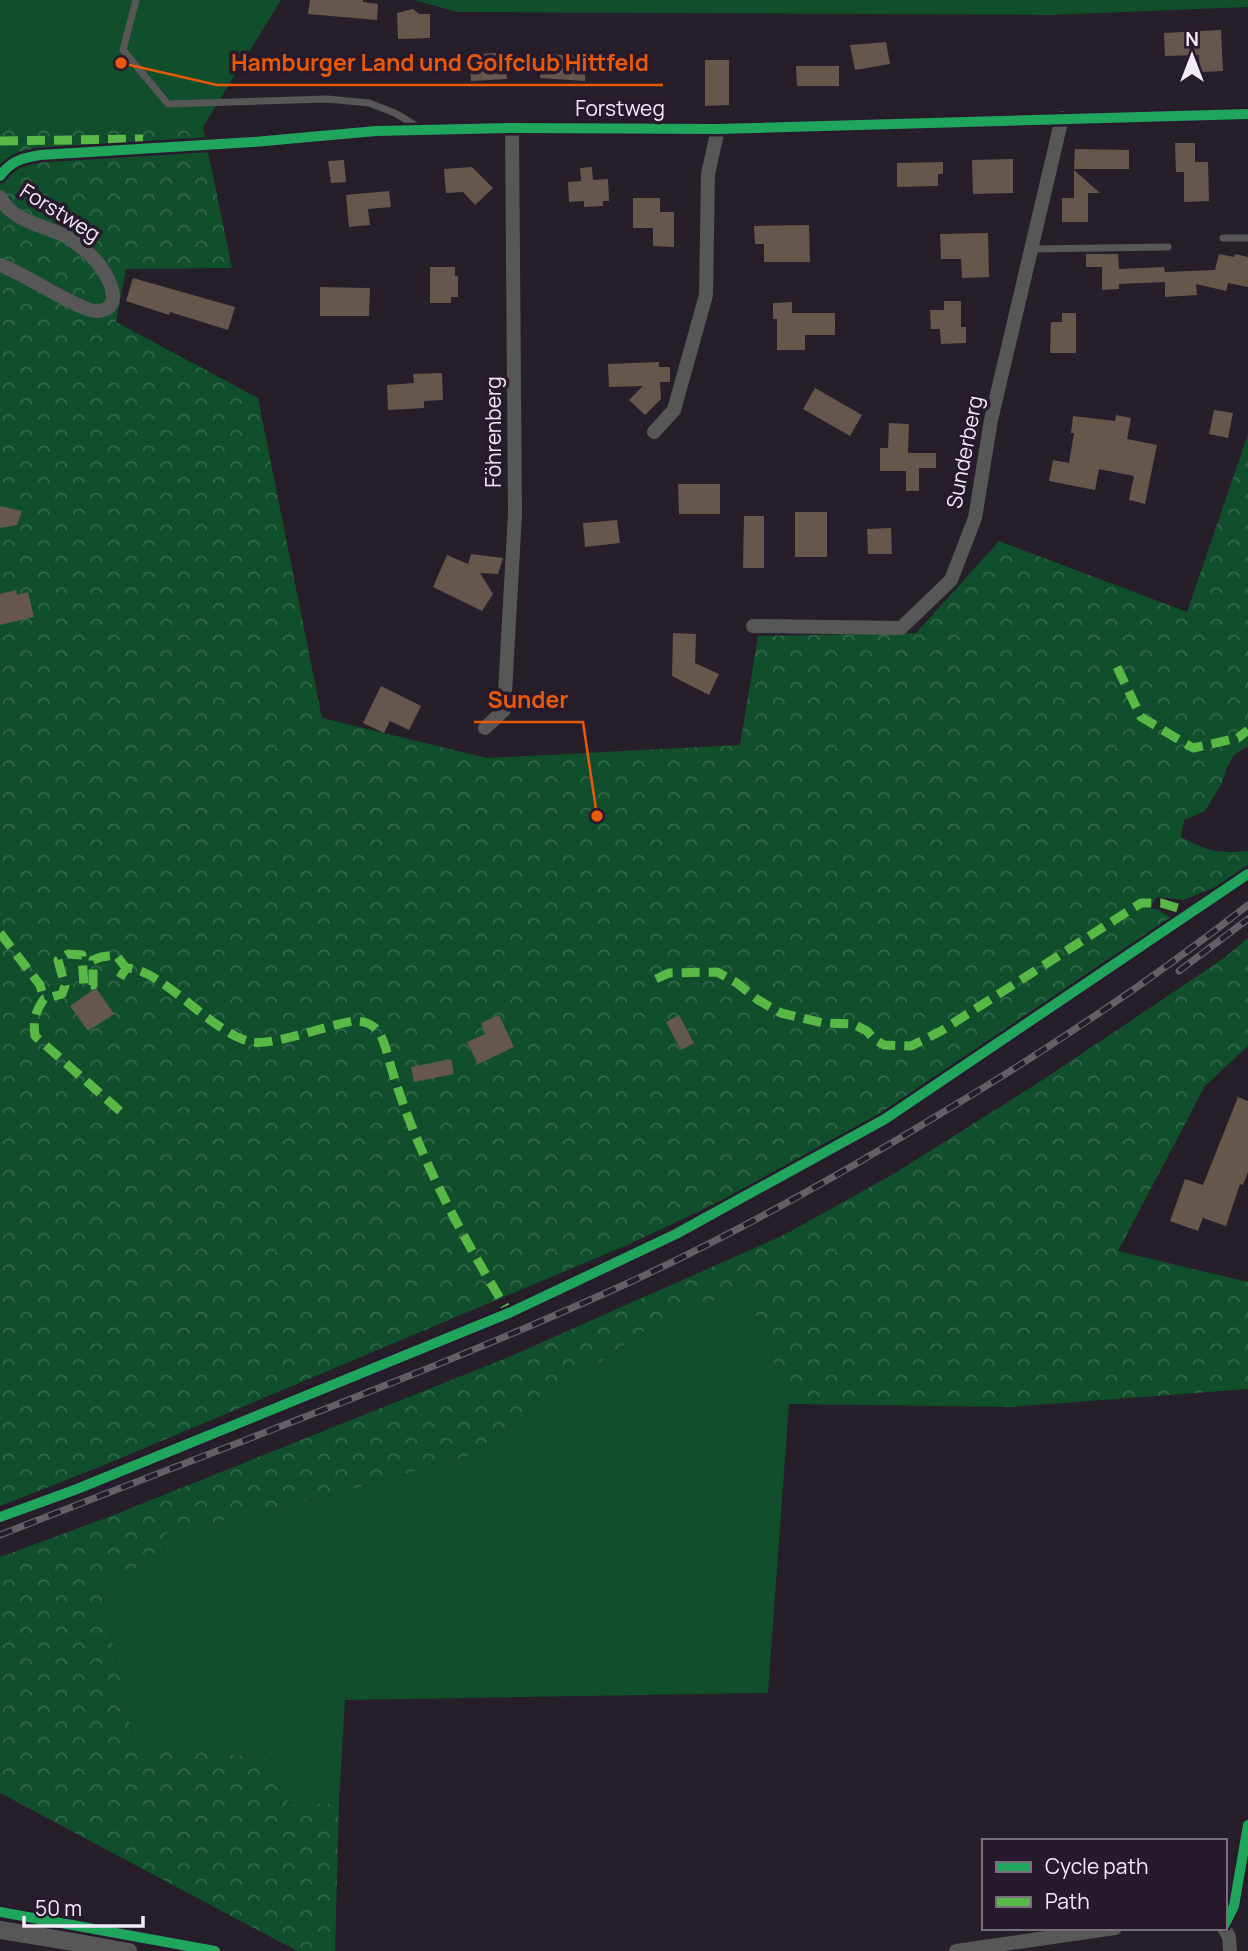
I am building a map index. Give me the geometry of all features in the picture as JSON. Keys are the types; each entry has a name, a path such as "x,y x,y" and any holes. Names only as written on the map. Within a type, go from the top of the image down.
{"street":[{"name":"Forstweg","path":"0,176 9,164 40,155 253,142 376,131 512,128 718,129 1248,114"},
{"name":"Sunderberg","path":"753,626 901,628 951,580 975,518 991,420 1062,118"},
{"name":"Föhrenberg","path":"485,728 504,710 515,514 512,128"},
{"path":"654,432 674,410 706,295 708,174 718,129"},
{"name":"Forstweg","path":"0,197 18,216 67,237 85,250 99,264 113,285 113,298 108,307 97,312 82,307 16,270 0,265"},
{"path":"1227,1922 1234,1906 1248,1825"},
{"path":"0,1930 128,1951"},
{"path":"956,1951 1101,1930"},
{"path":"1226,1930 1230,1951"}],"lane":[{"path":"136,0 123,50 168,104 327,99 369,103 395,113 423,130"},
{"path":"1223,239 1248,238"},
{"path":"1031,249 1168,247"}],"green space":[{"path":"0,0 281,0 203,127 0,127"},
{"path":"414,0 1248,0 1248,7 1050,15 457,12"},
{"path":"0,127 203,127 232,268 126,269 116,322 258,398 322,718 487,758 740,745 758,636 916,633 999,541 1187,612 1248,434 1248,746 1234,755 1222,783 1205,811 1184,820 1181,837 1213,850 1248,851 1248,865 1218,886 1183,900 1157,897 1149,908 1157,909 1172,918 928,1083 845,1135 766,1178 632,1243 97,1468 0,1506"},
{"path":"1248,938 1248,1046 1205,1086 1118,1251 1248,1282 1248,1389 1011,1407 789,1404 746,1287 644,1331 468,1456 329,1496 166,1534 163,1556 100,1584 134,1743 274,1759 289,1805 339,1803 335,1951 297,1951 0,1793 0,1557 111,1516 511,1356 786,1234 895,1173 1044,1079 1224,958"},
{"path":"746,1287 789,1404 768,1693 345,1700 339,1803 289,1806 274,1759 134,1743 100,1584 163,1556 166,1534 329,1496 468,1456 644,1331"}],"building":[{"path":"310,0 363,0 378,4 377,20 308,14"},
{"path":"413,9 419,14 430,14 430,38 398,39 397,13"},
{"path":"1221,30 1223,71 1200,72 1199,55 1165,56 1164,33"},
{"path":"886,42 890,64 855,70 850,45"},
{"path":"506,52 507,79 471,81 469,55"},
{"path":"542,54 586,56 585,81 540,78"},
{"path":"705,60 729,60 729,105 705,106"},
{"path":"796,66 839,66 839,86 797,86"},
{"path":"1175,143 1195,143 1195,162 1208,162 1209,201 1184,202 1184,172 1176,172"},
{"path":"1075,149 1129,150 1129,169 1074,169"},
{"path":"1013,159 1013,193 973,194 972,160"},
{"path":"344,160 346,182 331,183 328,161"},
{"path":"943,162 943,174 938,174 938,186 897,187 897,163"},
{"path":"472,167 493,188 475,205 463,192 446,193 444,169"},
{"path":"592,167 593,180 608,179 609,201 603,201 603,206 584,207 584,201 569,202 568,182 581,181 580,168"},
{"path":"1074,170 1100,193 1088,193 1088,222 1062,222 1062,198 1074,198"},
{"path":"389,191 391,207 368,209 370,225 349,227 346,195"},
{"path":"633,198 660,198 660,212 674,212 674,247 653,246 653,228 633,228"},
{"path":"809,225 810,262 764,262 764,244 755,244 754,226"},
{"path":"988,233 989,277 962,278 961,259 941,259 940,234"},
{"path":"1086,254 1118,254 1119,269 1164,267 1165,272 1215,270 1219,254 1234,257 1235,254 1248,257 1248,287 1228,283 1226,291 1196,284 1197,295 1165,297 1165,282 1119,284 1119,289 1102,290 1102,267 1086,267"},
{"path":"430,267 455,267 458,297 451,297 451,303 430,303"},
{"path":"133,278 235,307 228,330 126,301"},
{"path":"320,287 370,288 369,316 320,316"},
{"path":"944,301 961,301 961,327 966,327 966,343 941,344 940,329 931,329 930,310 944,310"},
{"path":"792,302 792,313 835,313 835,335 805,335 805,350 777,350 777,319 773,319 773,303"},
{"path":"1062,313 1076,313 1076,353 1050,353 1051,322 1062,322"},
{"path":"659,362 659,367 670,367 670,382 660,382 661,399 645,415 629,400 643,386 609,387 608,364"},
{"path":"442,373 443,400 424,401 424,408 388,410 387,385 414,383 413,374"},
{"path":"815,388 862,415 850,436 803,409"},
{"path":"1214,410 1233,413 1228,438 1209,434"},
{"path":"1116,415 1131,418 1127,439 1157,445 1145,504 1129,500 1134,476 1099,469 1095,490 1049,481 1053,460 1069,463 1074,433 1071,433 1073,416 1115,421"},
{"path":"889,423 909,424 908,453 936,453 936,468 919,468 919,491 906,491 906,471 880,471 880,448 888,448"},
{"path":"678,484 720,484 720,514 679,514"},
{"path":"0,506 22,511 17,525 0,528"},
{"path":"795,512 827,512 827,557 795,557"},
{"path":"744,516 764,516 764,568 743,568"},
{"path":"617,520 620,543 585,547 583,523"},
{"path":"891,528 892,554 868,554 867,529"},
{"path":"471,554 503,558 498,574 480,573 493,594 482,611 433,587 447,555 468,564"},
{"path":"16,590 17,595 28,592 34,617 0,625 0,594"},
{"path":"673,633 696,634 695,663 719,674 709,695 672,676"},
{"path":"381,686 421,706 409,730 390,721 384,733 363,723"},
{"path":"96,988 114,1014 88,1031 70,1006"},
{"path":"499,1015 514,1047 478,1064 467,1042 485,1034 481,1023"},
{"path":"679,1015 694,1043 681,1050 666,1022"},
{"path":"451,1059 454,1074 414,1082 411,1067"},
{"path":"1238,1097 1248,1101 1248,1172 1243,1185 1240,1184 1226,1226 1203,1218 1198,1231 1170,1221 1185,1179 1203,1185"}],"railway":[{"path":"0,1535 473,1350 628,1283 709,1244 868,1157 1023,1063 1100,1013 1248,905"},
{"path":"1179,971 1248,919"}],"marked path":[{"path":"0,141 143,139"},
{"path":"1117,667 1141,717 1193,748 1238,738 1248,730"},
{"path":"656,979 669,973 717,972 781,1013 823,1023 853,1024 884,1045 911,1046 941,1031 1141,903 1161,903 1191,912"},
{"path":"0,933 40,985 44,999"},
{"path":"120,1111 35,1036 34,1025 35,1016 44,999 62,994 65,986 58,960 68,954 82,955 84,986 93,985 93,960 116,955 126,968"},
{"path":"120,978 126,968 140,971 221,1027 252,1042 273,1041 353,1021 375,1028 384,1042 396,1084 422,1152 454,1218 509,1313"}],"cycle path":[{"path":"0,176 17,161 40,155 253,142 376,131 512,128 718,129 1248,114"},
{"path":"0,1517 77,1489 509,1313 676,1234 885,1119 1248,874"},
{"path":"1227,1920 1234,1906 1248,1825"},
{"path":"0,1912 215,1951"}],"place":[{"name":"Hamburger Land und Golfclub Hittfeld","path":"121,63"},
{"name":"Sunder","path":"597,816"}]}
